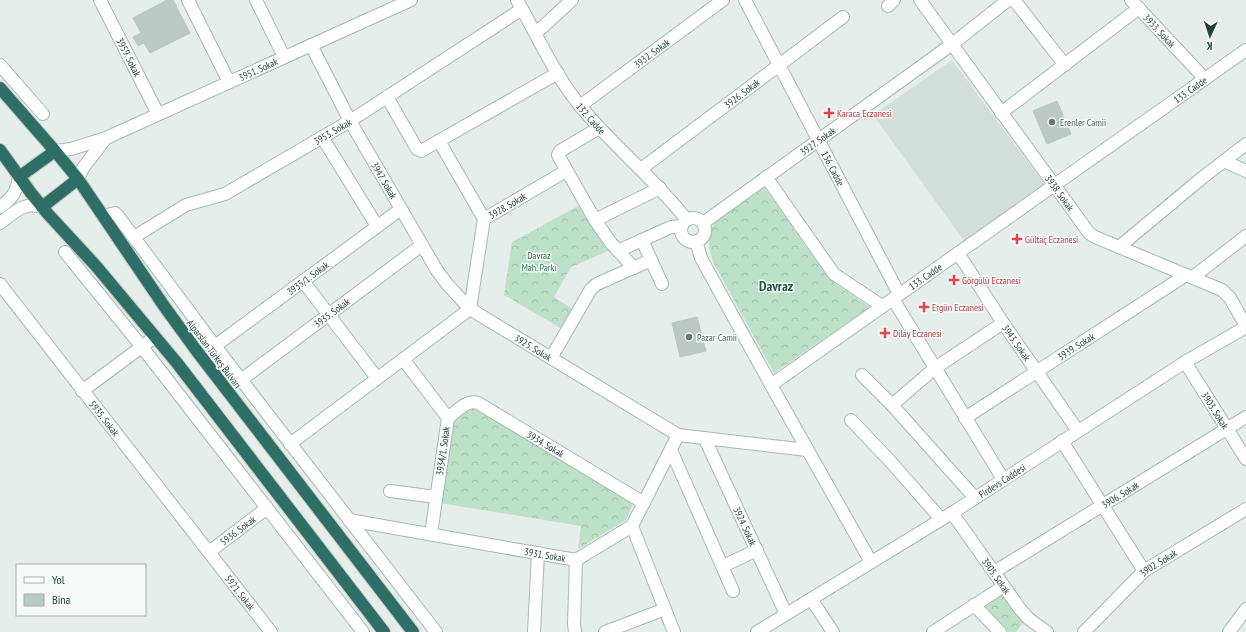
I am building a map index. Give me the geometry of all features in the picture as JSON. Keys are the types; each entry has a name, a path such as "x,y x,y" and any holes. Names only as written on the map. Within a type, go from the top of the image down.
{"highway":[{"name":"Alparslan Türkeş Bulvarı","path":"0,88 78,179 164,306 196,350 414,632"},
{"path":"0,150 42,207 96,266 156,336 384,632"},
{"path":"19,177 55,151"},
{"path":"42,207 78,179"}],"street":[{"name":"3959. Sokak","path":"100,0 158,114"},
{"path":"188,0 229,82"},
{"path":"256,0 284,57"},
{"name":"3951. Sokak","path":"55,151 71,149 106,138 411,0"},
{"path":"536,33 572,0"},
{"name":"3932. Sokak","path":"580,106 723,0"},
{"name":"136. Cadde","path":"745,0 818,140 896,296 935,368 1003,479"},
{"name":"3938. Sokak","path":"920,0 1001,114 1089,233 1222,290 1230,298 1246,326"},
{"name":"3927. Sokak","path":"702,223 951,45 1008,0"},
{"path":"1014,0 1065,65"},
{"name":"132. Cadde","path":"520,4 558,73 580,106 599,128 660,188 685,223"},
{"name":"3953. Sokak","path":"134,237 186,206 225,194 350,121 387,97 520,4"},
{"path":"1001,114 1065,65 1135,4"},
{"name":"3933. Sokak","path":"1135,4 1205,79"},
{"name":"3926. Sokak","path":"641,169 843,17"},
{"name":"3947. Sokak","path":"311,45 350,121 436,269 447,284 470,309"},
{"name":"133. Cadde","path":"771,384 1246,50"},
{"path":"0,65 43,114"},
{"path":"387,97 418,151 421,151 558,73"},
{"path":"599,128 558,152 558,157 595,220 618,251 634,268"},
{"path":"322,137 377,226"},
{"name":"3951. Sokak","path":"78,179 83,168 106,138"},
{"path":"439,141 484,220"},
{"path":"1119,247 1246,144"},
{"path":"1224,161 1246,171"},
{"name":"3928. Sokak","path":"470,309 484,220 566,171"},
{"path":"0,208 10,200 17,188 19,177"},
{"path":"766,178 834,274 882,306"},
{"path":"595,220 660,188"},
{"path":"0,223 28,205 42,207"},
{"name":"3935/1. Sokak","path":"215,346 401,209"},
{"path":"103,216 113,213 117,214 215,346 436,632"},
{"path":"618,251 671,226 685,223 695,218 702,223 705,228 705,232 701,239 690,241 684,237 682,233 685,223"},
{"name":"3939. Sokak","path":"966,418 1190,276 1246,236"},
{"path":"642,240 662,284"},
{"path":"696,241 701,258 871,562"},
{"name":"3935. Sokak","path":"241,380 422,245"},
{"path":"65,252 142,347 363,632"},
{"name":"3943. Sokak","path":"958,253 1003,323 1078,431"},
{"path":"550,358 591,289 597,284 651,260"},
{"path":"302,281 377,378"},
{"name":"5935. Sokak","path":"2,290 209,552"},
{"path":"290,444 470,309"},
{"name":"3925. Sokak","path":"470,309 678,436 807,450"},
{"path":"892,405 935,368 1003,323"},
{"name":"Firdevs Caddesi","path":"757,632 975,498 1185,362 1246,326"},
{"path":"82,391 156,336"},
{"name":"3934/1. Sokak","path":"403,359 448,418 431,534"},
{"name":"3903. Sokak","path":"1185,362 1246,459"},
{"path":"862,375 892,405 975,498"},
{"name":"3934. Sokak","path":"448,418 467,403 478,403 644,503"},
{"name":"3906. Sokak","path":"994,572 1246,417"},
{"path":"851,420 890,461 941,519"},
{"path":"674,632 632,526 678,436"},
{"name":"3924. Sokak","path":"705,439 786,614"},
{"path":"1062,441 1144,571"},
{"path":"671,450 734,591"},
{"path":"390,491 436,497"},
{"name":"5936. Sokak","path":"209,552 267,508"},
{"name":"3902. Sokak","path":"1084,632 1144,571 1246,509"},
{"name":"3905. Sokak","path":"952,512 1020,609 1042,631"},
{"name":"3931. Sokak","path":"349,520 576,560 632,526"},
{"path":"723,566 757,550"},
{"name":"5921. Sokak","path":"209,552 271,632"},
{"path":"534,632 538,553"},
{"path":"575,632 576,560"},
{"path":"933,632 1004,586"},
{"path":"811,598 834,632"},
{"path":"974,605 1000,632"},
{"path":"605,632 665,609"},
{"path":"1229,632 1246,609"}],"shaded area":[{"path":"952,60 1045,185 965,242 873,115"}],"green space":[{"path":"764,187 824,272 837,285 870,307 774,373 714,264 709,241 710,232 715,222"},
{"name":"Davraz Mah. Parkı","path":"580,205 610,250 571,267 554,297 574,310 562,329 504,295 512,242"},
{"path":"474,408 631,503 632,506 626,520 578,549 581,526 440,503 453,421 468,410"},
{"path":"1002,591 1023,619 1023,623 1016,632 1004,632 979,607"}],"building":[{"path":"167,0 173,0 190,33 150,53 144,43 138,46 133,37 141,33 133,18"},
{"name":"Erenler Camii","path":"1057,101 1071,134 1047,144 1033,111"},
{"name":"Pazar Camii","path":"697,317 706,351 680,357 672,323"}],"place":[{"name":"Karaca Eczanesi","path":"829,113"},
{"name":"Erenler Camii","path":"1052,122"},
{"name":"Gültaç Eczanesi","path":"1017,239"},
{"name":"Görgülü Eczanesi","path":"954,280"},
{"name":"Ergün Eczanesi","path":"924,307"},
{"name":"Dilay Eczanesi","path":"885,333"},
{"name":"Pazar Camii","path":"689,337"}],"district":[{"name":"Davraz","path":"776,286"}]}
